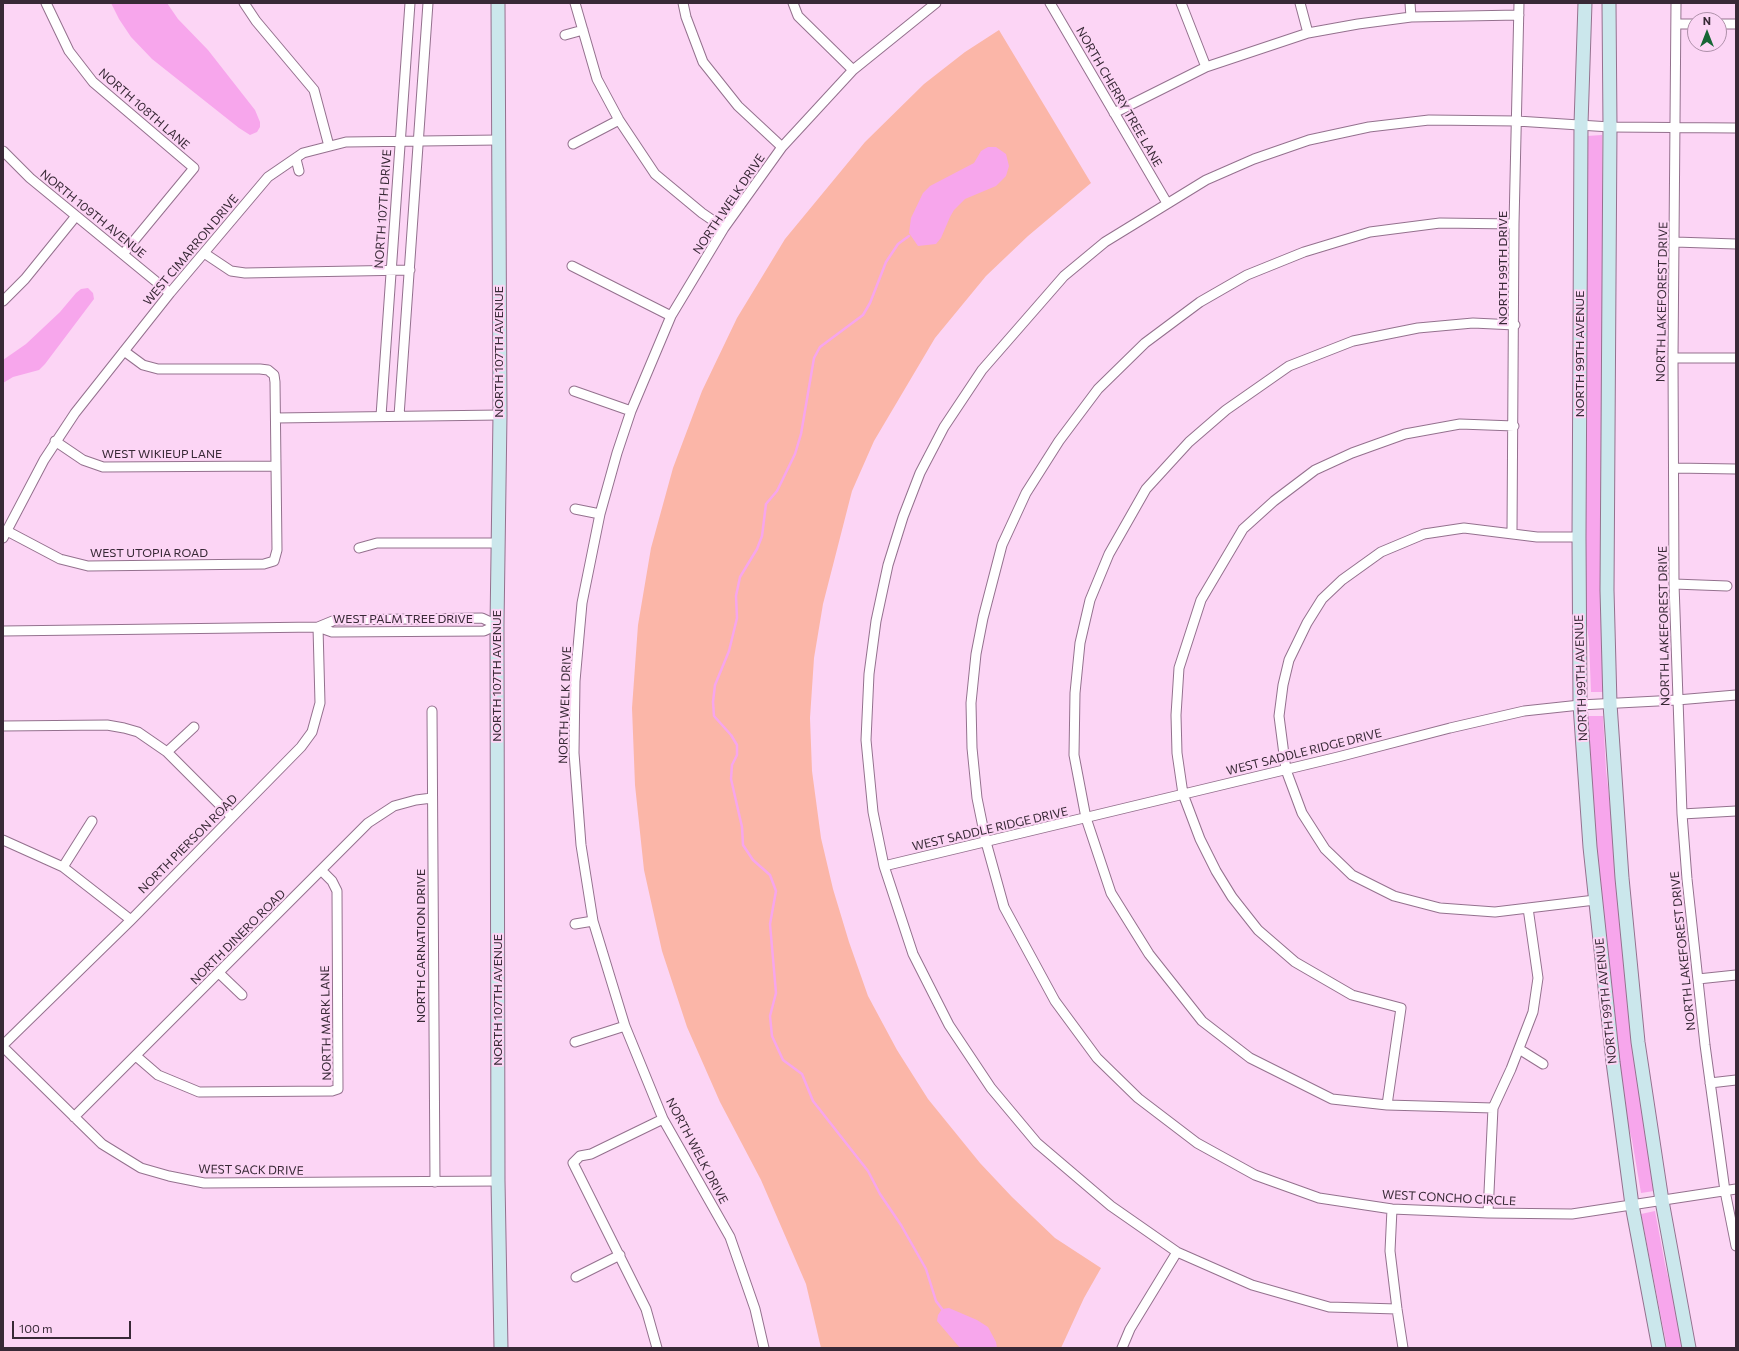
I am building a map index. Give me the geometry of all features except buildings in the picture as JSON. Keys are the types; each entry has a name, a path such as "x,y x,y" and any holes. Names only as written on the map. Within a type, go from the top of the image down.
{"main road":[{"name":"NORTH 107TH AVENUE","path":"498,3 500,414 497,624 498,1181 501,1348"},
{"name":"NORTH 99TH AVENUE","path":"1584,3 1579,537 1580,705 1595,900 1613,1062 1632,1205 1659,1348"},
{"path":"1609,3 1610,127 1607,545 1610,704 1622,878 1638,1042 1662,1201 1688,1348"}],"street":[{"name":"NORTH 108TH LANE","path":"46,3 69,51 92,82 194,168 123,254"},
{"path":"244,3 256,21 314,90 329,146"},
{"name":"NORTH 107TH DRIVE","path":"381,416 410,3"},
{"path":"399,416 428,3"},
{"path":"575,3 597,79 619,120 655,174 702,213 724,228"},
{"path":"683,3 686,17 703,62 738,106 782,147"},
{"path":"793,3 798,16 853,70"},
{"name":"NORTH CHERRY TREE LANE","path":"1050,3 1167,203"},
{"path":"1181,3 1206,67"},
{"path":"1300,3 1308,33"},
{"path":"1410,3 1411,17"},
{"name":"NORTH 99TH DRIVE","path":"1512,532 1515,325 1514,224 1519,3"},
{"name":"NORTH LAKEFOREST DRIVE","path":"1676,3 1673,358 1674,584 1682,814 1687,879 1710,1083 1725,1191 1736,1246"},
{"name":"NORTH WELK DRIVE","path":"764,1348 755,1309 730,1237 663,1119 625,1026 593,921 581,845 574,753 576,681 582,603 600,514 617,453 631,411 672,316 724,228 782,147 853,70 931,4"},
{"path":"1114,112 1206,67 1308,33 1358,24 1411,17 1519,15"},
{"path":"1676,24 1687,24"},
{"path":"565,35 583,30"},
{"path":"573,144 619,120"},
{"path":"1396,1309 1330,1307 1252,1285 1177,1252 1110,1206 1037,1142 991,1088 949,1025 913,954 884,866 873,812 866,740 869,674 876,621 888,565 903,517 920,473 944,427 982,370 1064,276 1105,242 1206,180 1254,159 1309,140 1369,127 1429,120 1517,121 1610,127 1736,128"},
{"name":"WEST CIMARRON DRIVE","path":"5,535 55,441 75,413 170,293 268,177 304,153 346,142 498,140"},
{"name":"NORTH 109TH AVENUE","path":"3,151 30,178 170,293"},
{"path":"296,159 299,171"},
{"path":"3,301 25,279 76,216"},
{"name":"WEST CONCHO CIRCLE","path":"1514,224 1440,223 1370,232 1304,252 1247,275 1200,302 1144,342 1098,389 1059,441 1026,493 1002,545 983,618 975,661 972,703 972,733 977,798 986,842 1004,907 1055,1001 1097,1058 1138,1098 1197,1143 1255,1175 1320,1198 1392,1209 1488,1213 1557,1214 1662,1201 1736,1189"},
{"path":"1675,242 1736,244"},
{"path":"204,253 231,271 245,273 410,270"},
{"path":"572,266 672,316"},
{"path":"1493,1108 1387,1105 1332,1099 1250,1058 1202,1020 1149,954 1111,893 1086,818 1074,755 1075,693 1080,643 1090,600 1109,554 1146,489 1189,442 1226,410 1289,366 1353,341 1418,328 1473,323 1515,325"},
{"path":"124,351 143,364 158,369 268,370 274,375 275,382 276,466"},
{"path":"1673,358 1736,358"},
{"path":"574,391 631,411"},
{"path":"276,418 500,414"},
{"path":"1387,1105 1401,1008 1352,995 1295,962 1258,930 1216,871 1200,839 1183,794 1177,753 1176,716 1179,668 1201,600 1243,529 1274,501 1315,470 1352,453 1405,434 1454,425 1514,426"},
{"name":"WEST WIKIEUP LANE","path":"55,441 83,460 103,467 276,466"},
{"name":"WEST UTOPIA ROAD","path":"5,535 60,559 88,566 264,564 274,561 278,550 276,466"},
{"path":"1674,468 1736,469"},
{"path":"575,509 600,514"},
{"path":"1579,537 1537,537 1512,532 1464,528 1424,534 1381,552 1342,580 1322,599 1307,623 1289,660 1283,685 1279,716 1286,770 1302,813 1325,849 1352,875 1394,896 1440,908 1495,912 1595,900"},
{"path":"359,548 377,543 498,543"},
{"path":"1674,584 1727,586"},
{"name":"WEST PALM TREE DRIVE","path":"318,627 334,620 482,618 497,624"},
{"name":"WEST PALM TREE DRIVE","path":"3,630 318,627 332,632 484,631 497,624"},
{"name":"NORTH PIERSON ROAD","path":"3,1046 131,920 302,747 312,732 320,703 318,627"},
{"name":"WEST SADDLE RIDGE DRIVE","path":"884,866 1286,770 1509,714 1543,708 1736,695"},
{"name":"NORTH CARNATION DRIVE","path":"432,711 435,1182"},
{"path":"3,726 107,725 138,732 167,752 232,817"},
{"path":"167,752 194,727"},
{"name":"NORTH DINERO ROAD","path":"74,1117 375,818 399,805 432,798"},
{"path":"1682,814 1736,811"},
{"path":"63,867 92,820"},
{"path":"3,840 63,867 131,920"},
{"name":"NORTH MARK LANE","path":"136,1056 158,1075 199,1092 332,1091 338,1089 337,891 332,881 321,870"},
{"path":"1488,1213 1493,1108 1534,1012 1538,978 1528,908"},
{"path":"575,924 593,921"},
{"path":"219,973 242,995"},
{"path":"1698,979 1736,975"},
{"path":"575,1042 625,1026"},
{"name":"WEST SACK DRIVE","path":"3,1046 102,1144 141,1168 169,1176 204,1183 498,1181"},
{"path":"1519,1049 1542,1064"},
{"path":"1710,1083 1736,1080"},
{"path":"657,1348 646,1309 573,1163 580,1156 591,1154 663,1119"},
{"path":"1392,1209 1390,1250 1396,1309 1403,1348"},
{"path":"1122,1348 1130,1329 1177,1252"},
{"path":"576,1277 620,1255"}],"shaded area":[{"path":"111,3 167,3 178,19 208,50 255,110 260,122 260,127 257,132 250,135 239,128 152,59 131,37 119,19"},
{"path":"999,30 1091,183 1028,236 986,276 935,338 874,441 852,491 823,604 814,658 810,718 812,771 821,838 833,889 849,942 868,996 897,1050 928,1099 980,1163 1012,1197 1055,1238 1101,1268 1084,1298 1061,1348 821,1348 806,1284 761,1180 720,1102 687,1027 662,951 644,870 635,785 632,708 638,625 651,548 673,468 702,391 737,318 785,239 865,142 924,84 965,52"},
{"path":"1602,135 1602,189 1605,222 1605,692 1591,692 1589,642 1585,609 1587,136"},
{"path":"988,147 996,147 1006,154 1009,166 1006,176 996,186 965,199 954,210 941,238 936,244 918,246 909,233 911,218 923,193 930,186 974,163 981,151"},
{"path":"88,288 93,293 94,299 45,364 39,370 13,377 3,383 3,360 26,344 60,312 76,293 81,289"},
{"path":"1588,716 1603,716 1606,770 1654,1191 1641,1193 1632,1140 1624,1108 1617,1060 1596,840"},
{"path":"1655,1211 1665,1264 1685,1348 1667,1348 1641,1214"},
{"path":"949,1308 977,1320 988,1327 996,1342 997,1348 960,1348 937,1321 938,1315 942,1309"}],"waterway":[{"path":"909,236 898,244 886,262 870,303 863,315 820,347 814,358 801,434 795,454 777,491 766,504 762,536 757,549 740,577 736,596 737,618 729,651 715,685 713,702 714,716 731,735 737,745 737,755 732,765 731,779 742,827 743,845 753,860 770,875 776,891 770,924 776,993 770,1016 772,1036 783,1060 802,1074 813,1101 868,1171 880,1194 901,1225 926,1269 936,1301 942,1309"}]}
